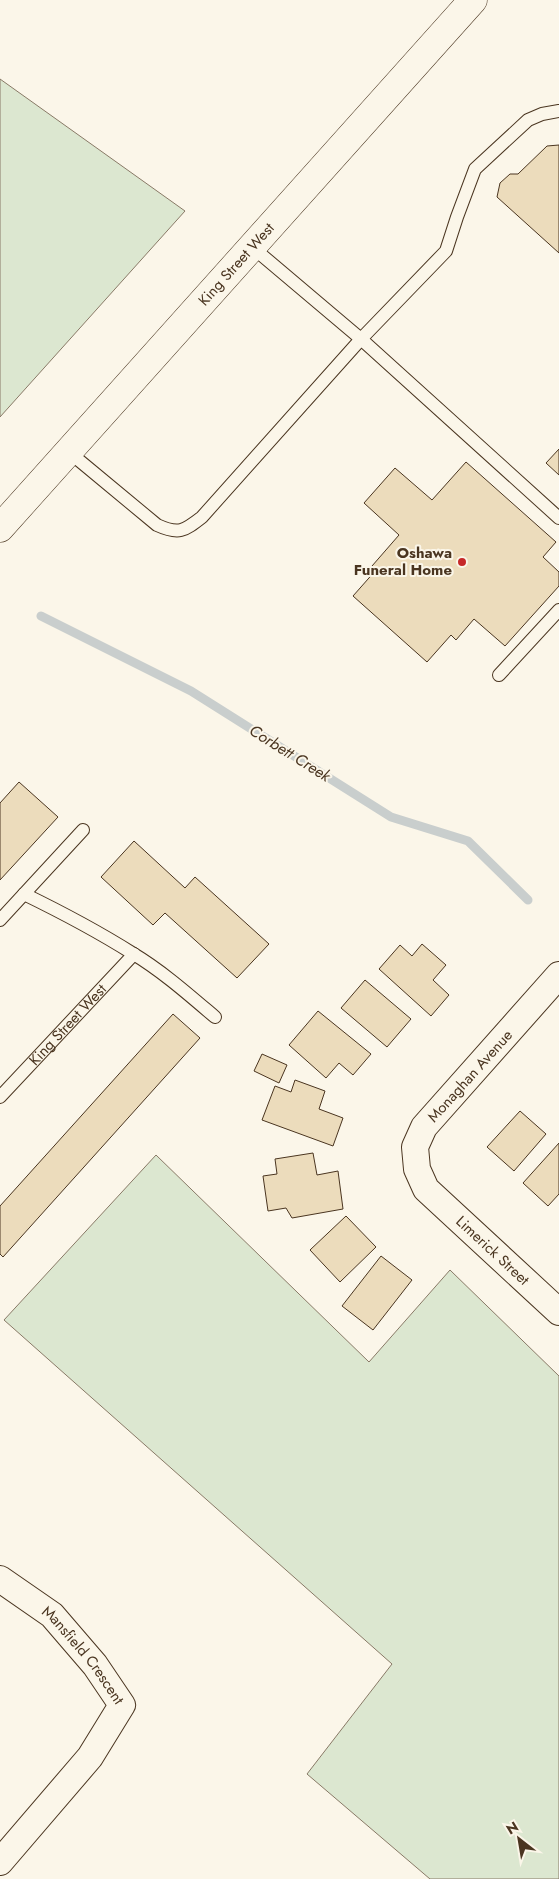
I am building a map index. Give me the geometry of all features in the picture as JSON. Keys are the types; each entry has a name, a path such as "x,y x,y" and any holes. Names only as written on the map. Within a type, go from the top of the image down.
{"main road":[{"name":"King Street West","path":"0,528 473,0"}],"street":[{"name":"Monaghan Avenue","path":"426,1189 417,1168 415,1147 424,1127 559,975"},
{"name":"Limerick Street","path":"426,1189 559,1312"},
{"name":"Mansfield Crescent","path":"0,1579 52,1615 95,1665 122,1705 90,1757 0,1862"}],"lane":[{"path":"69,452 157,525 172,532 186,528 202,517 361,339 446,251 456,217 475,169 528,120 542,114 559,111"},
{"path":"251,246 361,339 559,518"},
{"path":"499,675 559,610"},
{"path":"0,920 83,830"},
{"path":"24,894 72,918 134,954 175,983 215,1017"},
{"name":"King Street West","path":"0,1096 134,954"}],"green space":[{"path":"0,79 185,211 0,417"},
{"path":"156,1155 369,1362 450,1270 559,1376 559,1879 430,1879 307,1774 392,1664 4,1320"}],"building":[{"path":"559,145 559,253 497,197 500,183 510,174 518,174 547,146"},
{"path":"559,449 559,475 546,463"},
{"name":"Oshawa Funeral Home","path":"466,462 556,542 543,557 559,572 559,586 505,646 474,619 456,640 451,635 427,662 353,596 376,570 372,566 399,535 364,503 395,468 432,500"},
{"path":"19,782 58,817 0,880 0,803"},
{"path":"134,841 185,888 195,877 269,944 237,978 165,913 153,925 101,877"},
{"path":"422,944 446,965 433,980 449,995 431,1016 379,969 400,945 412,956"},
{"path":"365,980 411,1019 387,1047 341,1008"},
{"path":"318,1011 371,1054 353,1075 339,1063 326,1078 289,1045"},
{"path":"173,1014 200,1038 3,1257 0,1254 0,1206"},
{"path":"262,1054 287,1065 279,1083 254,1071"},
{"path":"295,1080 325,1091 319,1109 343,1118 333,1146 262,1120 275,1086 291,1092"},
{"path":"520,1111 546,1134 514,1171 487,1147"},
{"path":"559,1143 559,1194 548,1206 523,1183"},
{"path":"313,1153 317,1175 338,1171 343,1209 292,1218 286,1208 268,1211 263,1176 277,1174 275,1159"},
{"path":"346,1216 376,1247 340,1282 310,1250"},
{"path":"381,1256 412,1280 373,1330 342,1306"}],"waterway":[{"name":"Corbett Creek","path":"41,616 191,691 391,817 468,841 528,900"}],"place":[{"name":"Oshawa Funeral Home","path":"462,562"}]}
